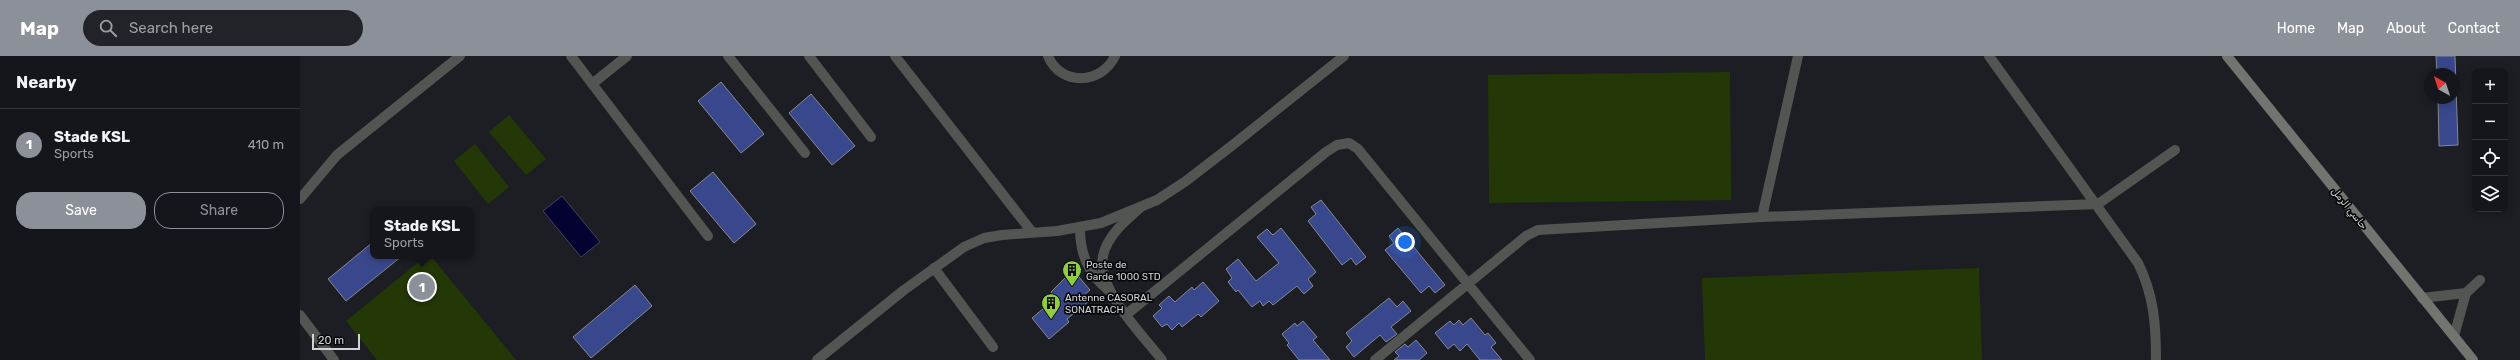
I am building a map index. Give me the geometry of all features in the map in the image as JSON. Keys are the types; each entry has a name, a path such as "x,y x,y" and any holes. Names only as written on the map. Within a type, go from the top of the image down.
{"main road":[{"name":"حاسي الرمل","path":"2227,56 2473,360"}],"street":[{"path":"300,199 337,155 460,56"},
{"path":"571,56 708,236"},
{"path":"592,84 627,56"},
{"path":"728,56 804,153"},
{"path":"809,56 871,137"},
{"path":"895,56 1032,232"},
{"path":"1048,56 1058,70 1067,76 1078,79 1091,78 1103,72 1115,56"},
{"path":"817,360 934,268 964,247 984,238 1080,228 1101,223 1140,208 1186,181 1344,56"},
{"path":"1762,217 1798,56"},
{"path":"1989,56 2098,204 2138,263 2148,283 2153,305 2156,360"},
{"path":"1127,314 1326,152 1337,145 1344,143 1355,146 1530,360"},
{"path":"1375,360 1526,236 1538,230 1762,217 2098,204 2175,150"},
{"path":"1140,208 1116,230 1107,244 1103,256 1105,281 1112,294 1162,360"},
{"path":"1080,228 1080,244 1087,265 1098,282 1112,294"},
{"path":"934,268 993,347"},
{"path":"2454,336 2466,293 2480,280"},
{"path":"2422,298 2466,293"},
{"path":"300,315 334,360"}],"green space":[{"path":"1730,72 1731,200 1489,203 1488,75"},
{"path":"509,115 546,159 526,175 489,132"},
{"path":"475,144 509,187 488,204 454,161"},
{"path":"422,259 433,259 516,360 377,360 346,321"},
{"path":"1979,268 1982,360 1705,360 1702,278"}],"shaded area":[{"path":"562,196 600,242 581,257 543,211"}],"building":[{"path":"2436,56 2455,56 2455,68 2437,68"},
{"path":"721,82 764,134 741,153 698,101"},
{"path":"811,94 855,146 832,165 789,113"},
{"path":"2438,104 2457,104 2458,145 2439,146"},
{"path":"713,172 756,224 734,243 690,191"},
{"path":"1321,200 1366,257 1356,265 1351,258 1342,265 1308,221 1316,214 1311,207"},
{"path":"1281,228 1316,272 1308,279 1313,286 1304,294 1297,286 1273,305 1269,301 1263,306 1260,301 1252,307 1238,290 1236,292 1228,282 1232,278 1226,269 1238,259 1256,281 1279,263 1257,237 1267,229 1273,235"},
{"path":"1398,228 1445,285 1435,293 1429,286 1421,293 1385,250 1394,243 1389,236"},
{"path":"370,244 370,259 398,259 346,301 328,279"},
{"path":"1073,270 1090,290 1084,295 1089,301 1067,319 1069,322 1049,339 1032,318 1056,298 1051,292"},
{"path":"1203,282 1219,301 1201,317 1198,314 1182,327 1179,323 1172,330 1167,324 1162,327 1153,316 1162,308 1159,305 1169,296 1175,302 1192,287 1194,290"},
{"path":"635,285 652,306 591,358 573,337"},
{"path":"1389,298 1397,307 1403,301 1411,311 1391,327 1397,334 1386,342 1380,335 1354,357 1346,347 1352,341 1346,333"},
{"path":"1471,318 1485,335 1488,333 1496,343 1491,347 1502,360 1480,360 1467,344 1460,351 1454,344 1448,349 1435,333 1450,321 1454,325 1459,320 1463,325"},
{"path":"1303,321 1317,337 1313,340 1330,360 1299,360 1287,345 1289,343 1282,334 1295,323 1297,326"},
{"path":"1416,340 1427,353 1419,360 1394,360 1399,356 1395,352 1405,344 1408,347"}],"place":[{"name":"Stade KSL","path":"422,287"},
{"name":"Poste de Garde 1000 STD","path":"1072,287"},
{"name":"Antenne CASORAL SONATRACH","path":"1051,320"}]}
